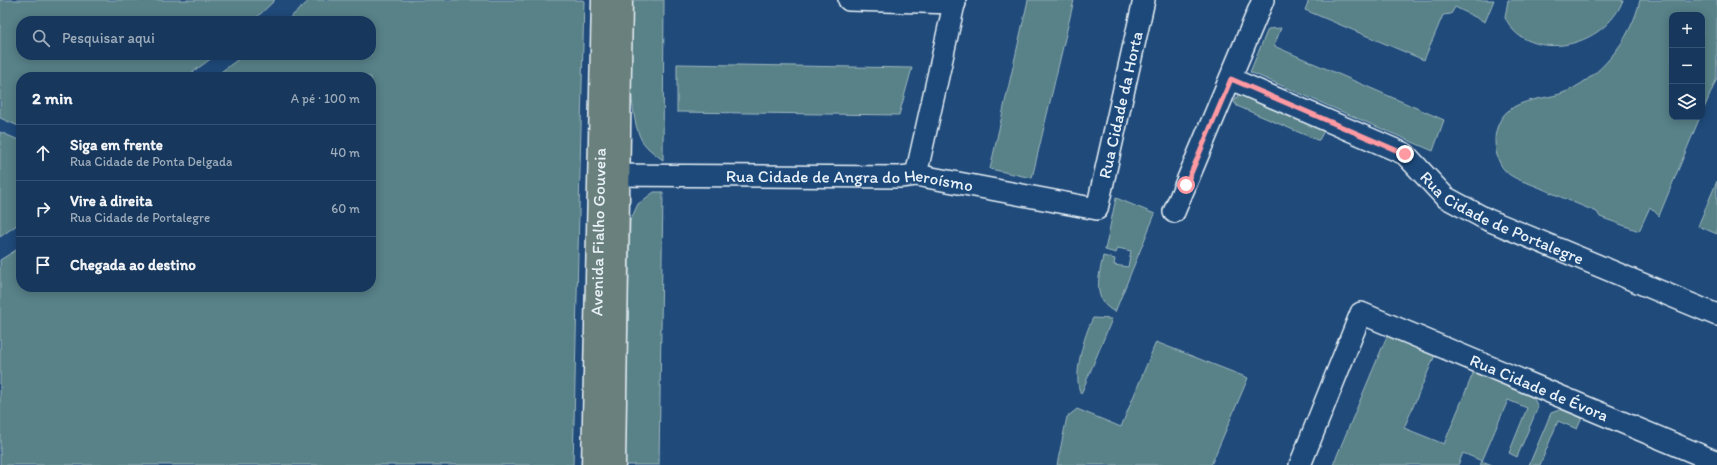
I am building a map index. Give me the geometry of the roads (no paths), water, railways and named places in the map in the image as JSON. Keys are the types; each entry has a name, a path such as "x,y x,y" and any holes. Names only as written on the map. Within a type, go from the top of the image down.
{"main road":[{"name":"Avenida Fialho Gouveia","path":"603,0 609,175 614,465"},
{"name":"Avenida Fialho Gouveia","path":"593,465 609,175 621,0"}],"street":[{"path":"849,0 955,1 916,175"},
{"name":"Rua Cidade da Horta","path":"1097,209 1144,0"},
{"path":"1174,212 1263,0"},
{"name":"Rua Cidade de Portalegre","path":"1231,79 1405,154 1445,197 1486,219 1717,315"},
{"name":"Rua Cidade de Angra do Heroísmo","path":"609,175 900,177 916,175 1097,209"},
{"name":"Rua Cidade de Évora","path":"1300,465 1361,313 1717,462"}]}
